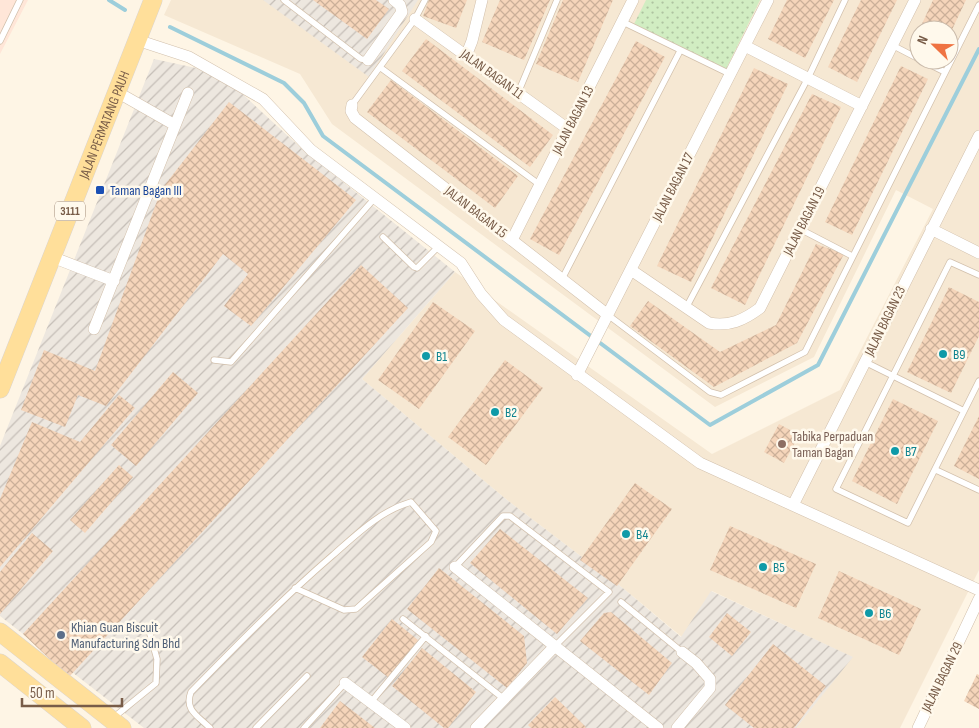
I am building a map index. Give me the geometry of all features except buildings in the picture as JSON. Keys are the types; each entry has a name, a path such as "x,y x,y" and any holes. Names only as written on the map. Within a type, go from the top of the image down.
{"main road":[{"name":"JALAN PERMATANG PAUH","path":"0,390 139,36 150,2"},
{"path":"0,632 117,724"},
{"path":"0,663 82,728"},
{"path":"0,676 19,679"}],"street":[{"path":"368,60 402,12 400,5 394,0"},
{"path":"466,56 472,41 482,0"},
{"name":"JALAN BAGAN 13","path":"512,240 633,0"},
{"name":"JALAN BAGAN 17","path":"577,375 768,0"},
{"name":"JALAN BAGAN 19","path":"631,270 709,323 719,325 740,321 760,308 915,0"},
{"name":"JALAN BAGAN 11","path":"415,19 568,129"},
{"path":"139,36 189,57 262,99 311,150 461,263 481,294 504,320 700,463 979,590"},
{"path":"745,46 862,106"},
{"path":"117,92 175,125"},
{"path":"94,329 188,93"},
{"name":"JALAN BAGAN 15","path":"352,105 350,111 355,118 608,315"},
{"name":"JALAN BAGAN 23","path":"793,505 979,136"},
{"path":"931,229 979,253"},
{"path":"52,258 114,281"},
{"path":"455,567 658,728"},
{"name":"JALAN BAGAN 29","path":"918,728 979,599"},
{"path":"476,728 555,646"},
{"path":"677,728 710,688 710,679 696,663 682,652"},
{"path":"345,683 405,728"}],"lane":[{"path":"0,41 20,0"},
{"path":"284,0 361,59 368,60"},
{"path":"352,105 381,68 415,19 425,0"},
{"path":"518,93 557,0"},
{"path":"686,308 808,78 845,0"},
{"path":"608,315 710,392 721,395 805,352 979,6"},
{"path":"622,22 730,74"},
{"path":"892,45 909,54"},
{"path":"562,279 680,51"},
{"path":"381,68 540,184"},
{"path":"941,70 945,72"},
{"path":"214,360 231,362 374,199"},
{"path":"800,229 852,256"},
{"path":"383,237 417,268 439,246"},
{"path":"979,275 950,262 836,489 908,523 979,381"},
{"path":"865,362 964,412"},
{"path":"936,470 979,490"},
{"path":"210,728 189,707 187,702 191,692 295,588 375,518 411,502 436,531 431,542 356,609 344,610 295,588"},
{"path":"455,567 503,516 510,516 608,592 555,646"},
{"path":"620,602 682,652"},
{"path":"403,619 504,699"},
{"path":"117,724 156,683 157,659 148,627"},
{"path":"371,702 426,636"},
{"path":"256,728 307,676"},
{"path":"304,728 345,683"}],"shaded area":[{"path":"0,0 28,0 0,54"},
{"path":"171,0 979,0 979,570 900,728 796,728 852,657 712,591 682,637 624,589 507,500 362,379 455,272 712,454 840,390 933,209 896,190 814,357 715,407 332,124 300,74 164,15"},
{"path":"263,0 418,0 369,77"},
{"path":"154,59 196,68 236,88 302,149 455,272 362,379 507,500 624,589 681,637 711,591 853,657 796,728 144,728 0,616 0,446"}],"green space":[{"path":"646,0 760,0 726,69 634,24"}],"waterway":[{"path":"109,0 125,10"},
{"path":"170,27 284,83 304,103 323,136 710,425 818,365 979,49"}],"place":[{"name":"Taman Bagan III","path":"100,190"},
{"name":"B9","path":"943,354"},
{"name":"B1","path":"426,356"},
{"name":"B2","path":"495,412"},
{"name":"Tabika Perpaduan Taman Bagan","path":"782,444"},
{"name":"B7","path":"895,451"},
{"name":"B4","path":"626,534"},
{"name":"B5","path":"763,567"},
{"name":"B6","path":"869,613"},
{"name":"Khian Guan Biscuit Manufacturing Sdn Bhd","path":"61,635"}]}
